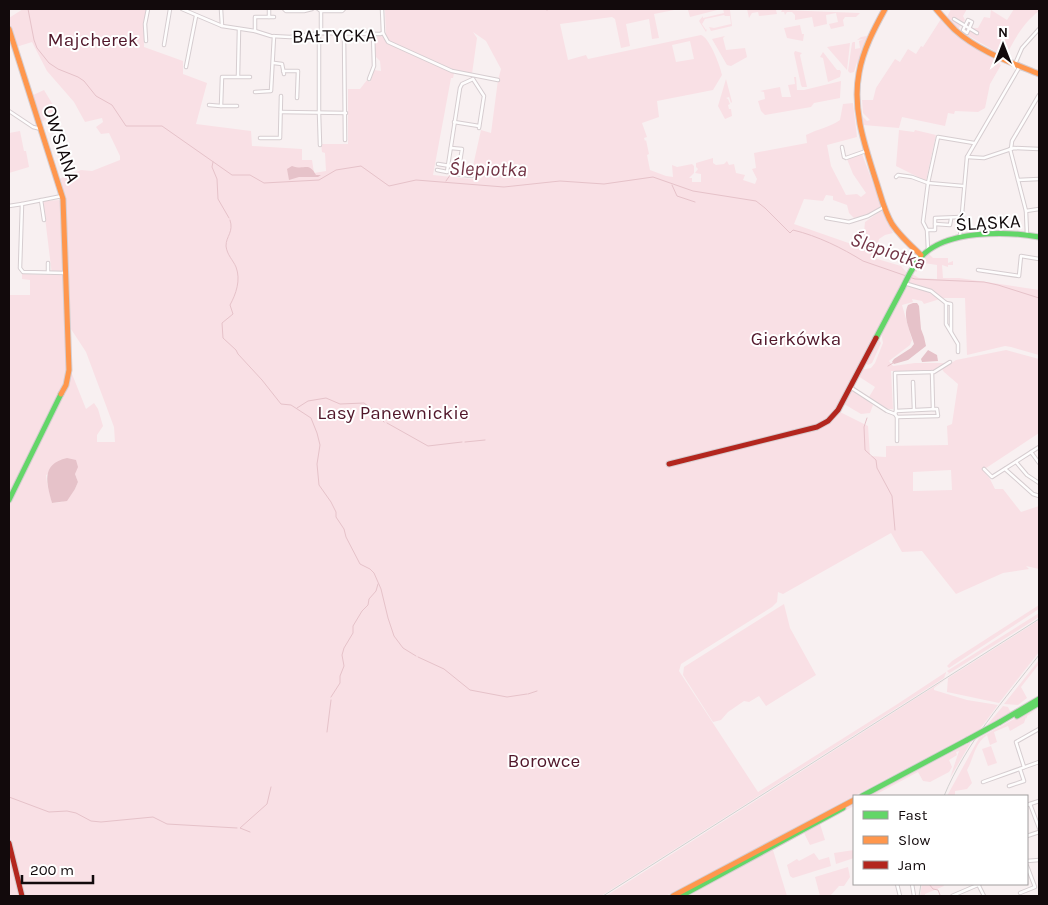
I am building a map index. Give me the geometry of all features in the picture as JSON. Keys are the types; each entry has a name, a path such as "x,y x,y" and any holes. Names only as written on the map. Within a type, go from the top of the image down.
{"street":[{"path":"146,41 148,9"},
{"path":"164,45 170,9"},
{"name":"BAŁTYCKA","path":"182,9 222,26 274,36 320,33 380,34 383,32 388,42 452,72 498,80"},
{"path":"221,9 222,26"},
{"name":"BAŁTYCKA","path":"269,9 269,17"},
{"name":"BAŁTYCKA","path":"284,9 286,11 312,9"},
{"name":"BAŁTYCKA","path":"320,10 342,11 344,9"},
{"path":"382,9 383,32"},
{"path":"885,9 868,42 858,74 858,119 866,151 891,222 896,230 921,255"},
{"path":"936,9 962,32 993,54 1039,74"},
{"path":"320,10 320,144"},
{"path":"186,67 196,16"},
{"name":"BAŁTYCKA","path":"255,31 255,17 274,17"},
{"path":"954,19 977,32"},
{"path":"968,20 972,22 966,33 962,32 968,20"},
{"name":"OWSIANA","path":"9,29 62,196 68,378 9,500"},
{"path":"238,76 239,29"},
{"path":"960,236 967,157 1017,65 1022,48 1039,29"},
{"path":"344,33 345,140"},
{"path":"370,79 374,66 374,34"},
{"name":"BAŁTYCKA","path":"255,92 271,91 274,36"},
{"name":"BAŁTYCKA","path":"274,63 283,65 283,72 298,71 297,98"},
{"path":"220,106 222,77 250,77"},
{"path":"454,122 479,127 484,96 473,77"},
{"name":"BAŁTYCKA","path":"448,166 460,88 462,84 473,77"},
{"path":"1027,235 1026,211 1011,149 1012,141 1039,94"},
{"path":"260,138 280,138 281,96"},
{"path":"209,105 237,106"},
{"path":"9,111 33,127 41,129"},
{"path":"281,112 346,113"},
{"path":"928,250 927,230 923,222 928,183 938,137 974,143"},
{"path":"842,147 844,157 846,158 866,151"},
{"path":"451,148 462,149 459,168"},
{"path":"967,157 981,158 1011,149 1039,149"},
{"path":"438,164 482,171"},
{"path":"437,170 447,172 448,166"},
{"path":"455,174 470,176 469,169"},
{"path":"896,178 898,175 908,176 928,183 963,186"},
{"path":"1018,180 1039,179"},
{"name":"OWSIANA","path":"9,206 62,196"},
{"path":"41,200 44,220"},
{"path":"22,204 20,268 23,272 66,273"},
{"path":"826,218 849,222 868,216 885,206"},
{"path":"1026,211 1039,209"},
{"path":"927,230 935,230 935,218 951,219 961,217"},
{"path":"935,224 950,225 951,219"},
{"name":"ŚLĄSKA","path":"669,464 824,424 835,414 906,278 921,255 928,250 942,242 960,236 1027,235 1039,237"},
{"path":"978,270 1019,276 1021,256 1039,259"},
{"path":"48,263 48,272"},
{"path":"906,278 931,291 946,303 946,324 958,344 958,352"},
{"path":"897,441 895,373 933,372 950,362"},
{"path":"933,372 933,409"},
{"path":"913,382 914,410"},
{"path":"850,387 896,414 938,416 937,409 914,410 896,414"},
{"path":"984,469 992,477 1039,447"},
{"path":"1031,452 1039,463"},
{"path":"1016,462 1027,475 1039,483"},
{"path":"1005,469 1033,494 1039,496"},
{"path":"864,795 1039,699"},
{"path":"1000,722 1010,719 1039,703"},
{"path":"1024,768 1016,742 1039,729"},
{"path":"983,782 1039,762"},
{"path":"1009,786 1024,781 1020,769"},
{"path":"673,896 836,808 853,801"},
{"path":"1039,801 1028,805 1039,830"},
{"path":"681,896 853,802"},
{"path":"9,843 22,896"},
{"path":"1020,893 1035,887 1028,869"},
{"path":"952,896 977,885"}],"green space":[{"name":"Lasy Panewnickie","path":"23,9 146,9 144,47 183,61 183,74 207,83 196,124 251,131 252,146 302,149 302,160 312,160 314,173 326,171 325,153 322,152 321,144 348,144 348,89 360,89 367,80 370,82 374,70 381,71 380,61 375,56 375,36 383,36 388,43 454,73 453,78 451,78 433,175 480,180 484,169 473,166 481,130 491,133 501,69 486,41 473,32 477,38 472,74 452,70 389,41 386,38 385,9 679,9 654,14 659,38 652,39 649,19 626,24 630,46 621,48 615,19 612,17 560,24 568,60 586,55 588,59 701,35 711,46 722,75 713,90 657,101 659,117 642,123 647,137 644,138 649,154 647,155 650,170 673,177 672,165 677,167 692,164 694,166 694,173 689,178 692,178 692,182 701,182 701,174 695,173 698,169 696,163 713,158 713,163 716,165 724,164 727,161 729,165 734,164 736,173 745,175 743,180 755,184 757,179 752,169 756,168 754,153 807,143 806,135 840,120 843,104 853,103 857,137 827,145 831,166 846,195 857,194 861,197 866,193 853,174 847,159 862,154 882,207 868,215 854,218 849,213 847,205 833,200 833,196 826,195 823,201 804,199 794,224 860,247 863,242 865,222 882,210 885,215 885,212 897,235 891,229 893,233 879,239 874,258 901,266 907,273 833,415 820,425 741,445 742,448 825,426 840,412 868,426 870,456 886,457 886,446 948,445 947,426 952,424 958,384 942,369 956,360 1006,350 1039,359 1039,433 983,470 995,489 1003,489 1021,512 1039,506 1039,569 1026,566 1029,569 1003,573 956,594 922,551 902,552 891,533 783,594 778,592 777,602 772,607 681,664 679,671 758,792 946,673 944,678 601,896 9,896 9,295 30,295 30,280 22,279 22,274 52,275 43,201 59,200 61,202 66,337 72,374 86,409 94,403 98,409 103,426 97,435 97,442 115,442 114,427 86,352 71,329 66,209 65,197 59,179 81,170 92,171 120,160 120,156 109,133 101,134 96,127 103,122 102,118 85,122 74,102 47,71 32,42 16,47 9,18","holes":["690,41 694,59 676,62 672,45","77,463 75,474 78,482 75,489 62,502 52,503 46,475","951,470 952,490 913,491 913,472"]},
{"path":"679,9 721,9 690,17 688,10"},
{"path":"723,9 736,9 730,10 732,26 711,31 709,27 714,28 731,24 730,16 724,15 705,19 702,24 707,29 706,32 699,21 703,16 703,18 724,13"},
{"path":"747,9 776,10 777,14 759,16 758,12 752,13 749,18"},
{"path":"951,9 967,9 963,16 965,20 958,29 947,17"},
{"path":"1014,9 1039,9 1039,11 1024,26 1005,57 967,35 971,28 978,28 984,17 990,18 991,10 1007,20"},
{"path":"782,10 860,13 856,17 845,17 843,20 844,26 831,29 829,24 838,22 836,13 826,15 827,24 814,27 812,17 795,20 795,15 792,12 787,12 785,15 784,12 781,12"},
{"path":"941,19 961,38 1000,62 999,64 1001,65 990,84 985,108 978,112 955,111 954,114 948,113 945,126 902,117 899,128 863,125 862,116 867,121 870,120 863,113 862,100 873,100 876,88 895,59 900,62 908,49 916,54 921,46 923,47"},
{"path":"800,25 802,34 804,34 803,41 787,38 784,28"},
{"path":"725,36 723,38 726,50 745,48 747,57 731,66 727,65 712,39"},
{"path":"867,36 857,69 857,62 854,72 850,73 848,71 852,43 855,42 855,49 860,48 859,41 864,39 857,40"},
{"path":"850,43 847,70 827,47"},
{"path":"795,51 802,53 800,55 807,87 802,87 801,85"},
{"path":"823,52 837,70 841,72 840,77 828,82 823,58 820,57"},
{"path":"794,77 796,77 797,90 841,81 840,98 814,103 811,107 765,115 761,111 758,101 765,99 764,92 760,91 780,87 782,97 791,97 788,85 795,84"},
{"path":"726,79 732,102 729,97 726,98 730,104 728,105 732,116 725,119 718,106"},
{"path":"44,90 56,110 41,123 31,96"},
{"path":"899,130 914,132 915,130 936,135 926,181 896,166"},
{"path":"20,131 29,167 9,173 9,133"},
{"path":"928,253 933,258 948,258 948,263 953,261 953,265 948,265 948,267 942,265 943,278 959,278 1039,290 1039,355 1005,346 967,355 965,298 943,298 924,304 922,301 912,299 913,302 902,305 912,340 910,345 889,361 893,366 915,363 947,363 934,371 891,371 893,409 888,409 869,397 875,387 858,376 861,370 871,368 875,363 883,343 881,332 912,274 919,278 937,279 937,265 924,263 921,269 917,269 917,272 914,271"},
{"path":"878,338 881,343 872,363 868,365 865,363"},
{"path":"851,389 873,405 870,413 861,414 844,404"},
{"path":"784,604 790,628 816,675 766,706 759,696 749,702 744,701 728,712 721,720 713,722 683,675 684,667"},
{"path":"1039,605 1039,609 949,668 947,666 952,661"},
{"path":"1039,613 1039,617 945,676 949,673 947,671"},
{"path":"1039,620 1039,652 999,703 947,692 948,678"},
{"path":"1039,660 1039,664 1021,687 1027,698 1018,705 1004,704"},
{"path":"946,679 934,690 967,700 998,705 980,729 666,896 606,896"},
{"path":"1003,706 1008,707 1011,713 987,725"},
{"path":"1036,710 1027,716 1027,719 1026,717 1024,723 1010,731 1008,726 994,732 997,742 990,745 987,735 979,743 967,770 972,783 967,789 955,791 955,795 948,795 979,738"},
{"path":"971,742 950,778 959,751 956,752 957,755 949,760 952,767 949,772 930,782 923,781 918,772 875,795 871,795"},
{"path":"991,746 997,763 988,766 982,749"},
{"path":"853,805 853,807 820,824 825,840 810,845 804,833 773,850 787,896 688,896"},
{"path":"853,850 853,858 836,864 834,853"},
{"path":"814,853 819,860 829,857 831,866 793,878 790,876 787,865"},
{"path":"848,867 850,877 844,886 839,886 830,896 820,896 815,877"},
{"path":"922,885 944,886 925,894 925,896 920,896"}],"shaded area":[{"path":"292,166 308,167 316,175 321,175 318,177 299,177 289,180 287,169"},
{"path":"917,303 919,306 921,329 926,346 908,360 894,364 892,362 894,359 914,344 906,314 908,305"},
{"path":"928,350 937,355 938,361 922,362 921,359"},
{"path":"67,458 76,460 78,467 75,474 78,482 67,501 52,503 47,482 49,470 58,461"}],"waterway":[{"name":"Ślepiotka","path":"28,9 37,48 49,63 84,81 96,96 112,105 126,126 162,126 232,175 250,175 264,183 319,180 336,170 361,166 389,186 416,180 504,187 560,181 604,184 653,177 693,191 756,201 790,233 793,230 821,239 863,261 915,279 984,282 1039,298"},
{"path":"213,162 212,167 217,179 218,199 229,218"},
{"path":"446,181 453,171"},
{"path":"672,185 677,196 695,202"},
{"path":"230,220 231,228 226,246 236,267 238,282 230,305 233,314 222,323 223,338 236,350 281,404 291,405 311,418 320,445 317,464 319,485 331,502 336,512 336,517 344,529 346,537 360,564 374,573 381,589 394,636 403,648 416,656"},
{"path":"888,366 893,363"},
{"path":"297,408 308,401 326,398 340,404 364,403 373,410 383,409"},
{"path":"373,410 384,422"},
{"path":"867,418 864,427 865,450 876,460 877,468 892,496 895,530"},
{"path":"387,423 428,446 462,442"},
{"path":"465,442 485,440"},
{"path":"331,697 340,683 340,676 344,666 342,655 353,633 353,626 368,605 369,599 376,591 378,584"},
{"path":"418,657 444,669 470,690 507,697 527,694"},
{"path":"528,694 537,691"},
{"path":"327,732 331,700"},
{"path":"250,832 240,828 267,804 271,787"},
{"path":"9,797 49,812 67,811 76,813 91,821 101,822 153,817 167,824 237,828"},
{"path":"930,885 933,889 938,890 940,895"}],"railway":[{"path":"603,896 1039,619"},
{"path":"944,795 974,740 1039,655"},
{"path":"919,896 921,885"}],"traffic: fast":[{"path":"876,338 913,267 932,248 960,237 977,235 1010,234 1039,237"},
{"path":"9,500 61,394"},
{"path":"1000,722 1039,699"},
{"path":"1017,716 1039,703"},
{"path":"967,740 1000,722"},
{"path":"864,795 967,740"},
{"path":"681,896 843,808"}],"traffic: slow":[{"path":"885,9 863,56 857,87 858,114 868,155 887,214 898,233 921,255"},
{"path":"936,9 955,30 974,44 1039,74"},
{"path":"9,29 63,199 69,370 66,385 61,394"},
{"path":"673,896 853,801"}],"traffic: jam":[{"path":"669,464 817,427 828,421 838,410 876,338"},
{"path":"9,843 22,896"}],"park label":[{"name":"Majcherek","path":"93,40"},
{"name":"Gierkówka","path":"796,339"},
{"name":"Borowce","path":"544,761"}]}
